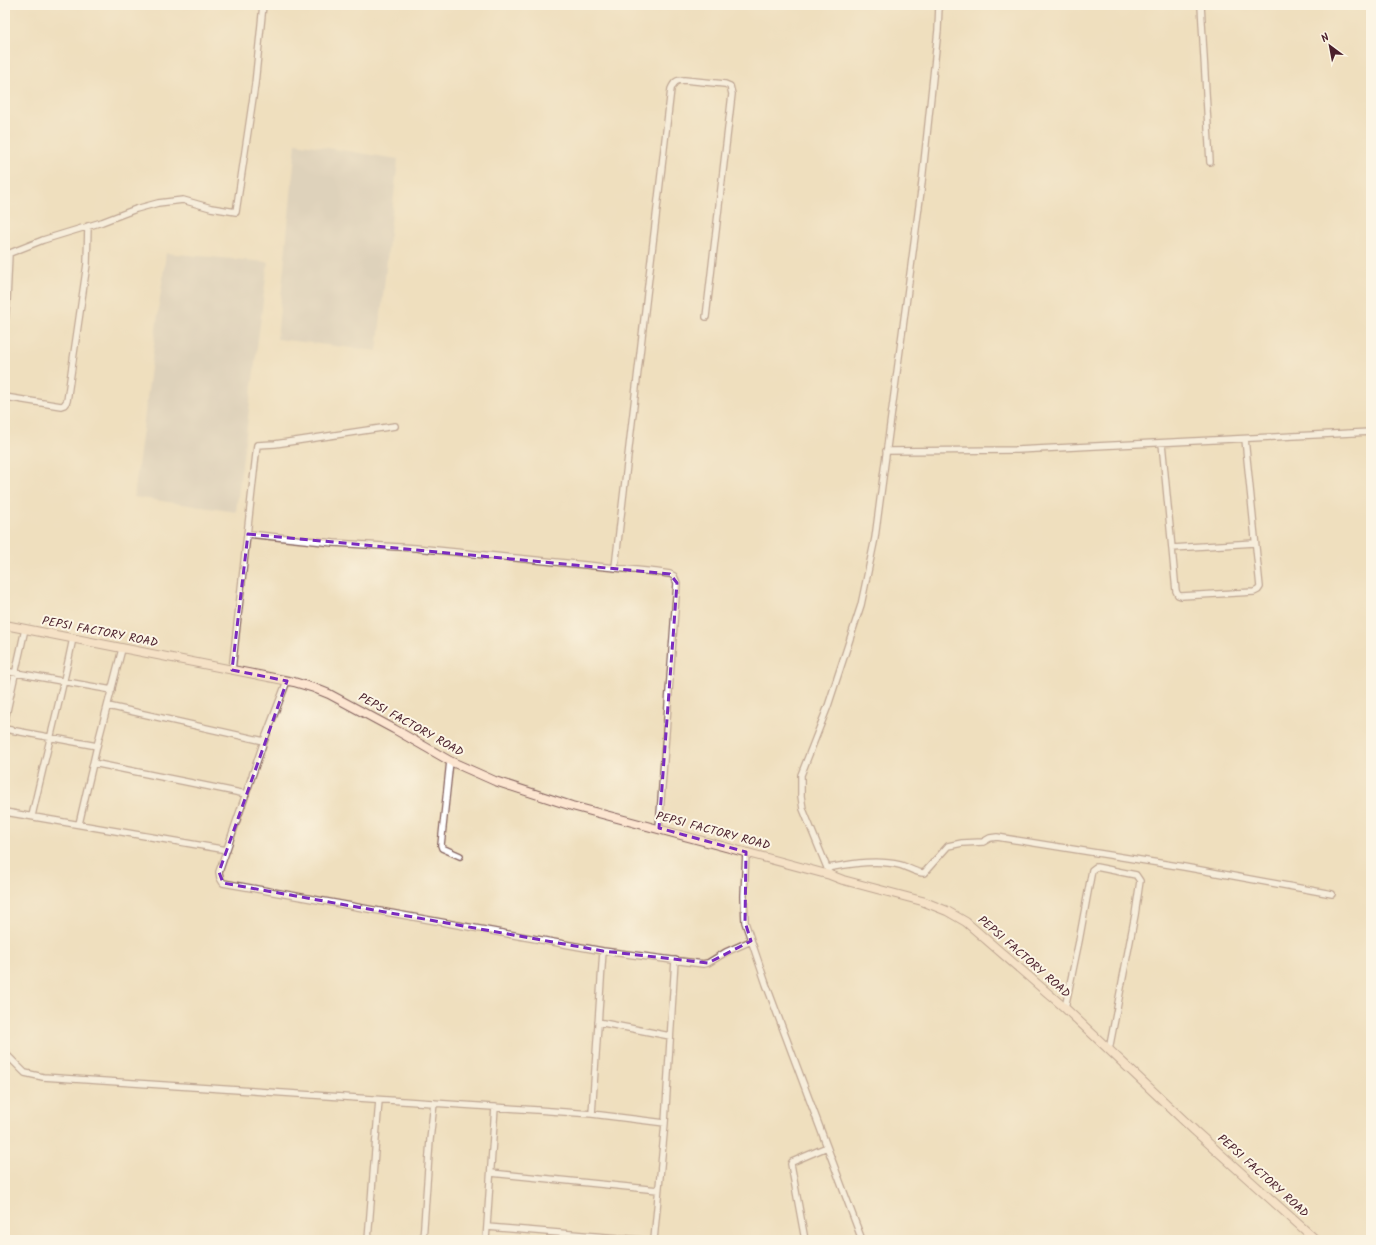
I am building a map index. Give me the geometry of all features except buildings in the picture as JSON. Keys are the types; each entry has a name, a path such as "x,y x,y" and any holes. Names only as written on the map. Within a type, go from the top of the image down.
{"main road":[{"name":"PEPSI FACTORY ROAD","path":"5,625 287,681 314,688 329,694 388,725 450,761 477,774 511,786 572,806 746,852 829,871 844,880 922,901 937,907 956,916 974,929 1065,1008 1195,1131 1316,1240"}],"street":[{"path":"5,320 7,300 7,254 43,240 158,203 183,200 211,208 236,212 255,84 263,5"},
{"path":"939,5 938,30 921,191 875,538 864,594 841,669 801,775 801,796 803,809 829,871 861,863 888,863 901,865 917,872 924,873 948,846 962,843 983,842 990,838 997,837 1184,867 1332,894"},
{"path":"1201,5 1210,162"},
{"path":"615,568 672,89 674,83 678,80 724,84 730,86 732,94 706,316"},
{"path":"5,397 61,406 66,402 87,264 88,226"},
{"path":"232,670 257,445 275,444 395,426"},
{"path":"886,451 1017,450 1371,432"},
{"path":"1162,443 1176,591 1178,595 1254,592 1260,587 1245,439"},
{"path":"248,534 334,543 416,548 521,558 670,574 674,576 676,583 659,828"},
{"path":"1172,548 1255,543"},
{"path":"5,720 25,629"},
{"path":"32,816 73,638"},
{"path":"79,824 122,649"},
{"path":"5,671 112,690"},
{"path":"287,681 264,741 219,872 223,883 603,950 703,964 708,963 726,952 751,941"},
{"path":"108,706 264,741"},
{"path":"5,729 97,746"},
{"path":"450,761 441,845 442,848 460,856"},
{"path":"93,763 246,794"},
{"path":"5,812 227,850"},
{"path":"746,852 744,896 745,922 862,1240"},
{"path":"1065,1008 1092,870 1096,867 1136,875 1140,881 1135,915 1109,1050"},
{"path":"592,1114 603,950"},
{"path":"654,1240 665,1122 675,960"},
{"path":"598,1022 670,1036"},
{"path":"5,1053 25,1073 43,1077 592,1114 665,1122"},
{"path":"368,1240 379,1100"},
{"path":"423,1240 434,1103"},
{"path":"486,1240 495,1107"},
{"path":"805,1240 790,1164 827,1147"},
{"path":"491,1173 658,1190"},
{"path":"487,1227 642,1240"}],"highlighted area":[{"path":"248,534 670,574 677,583 659,828 746,852 745,922 751,941 708,963 603,951 223,883 219,872 287,681 232,670"}],"shaded area":[{"path":"296,143 398,159 377,351 277,339"},
{"path":"166,253 268,262 236,512 134,497"}]}
